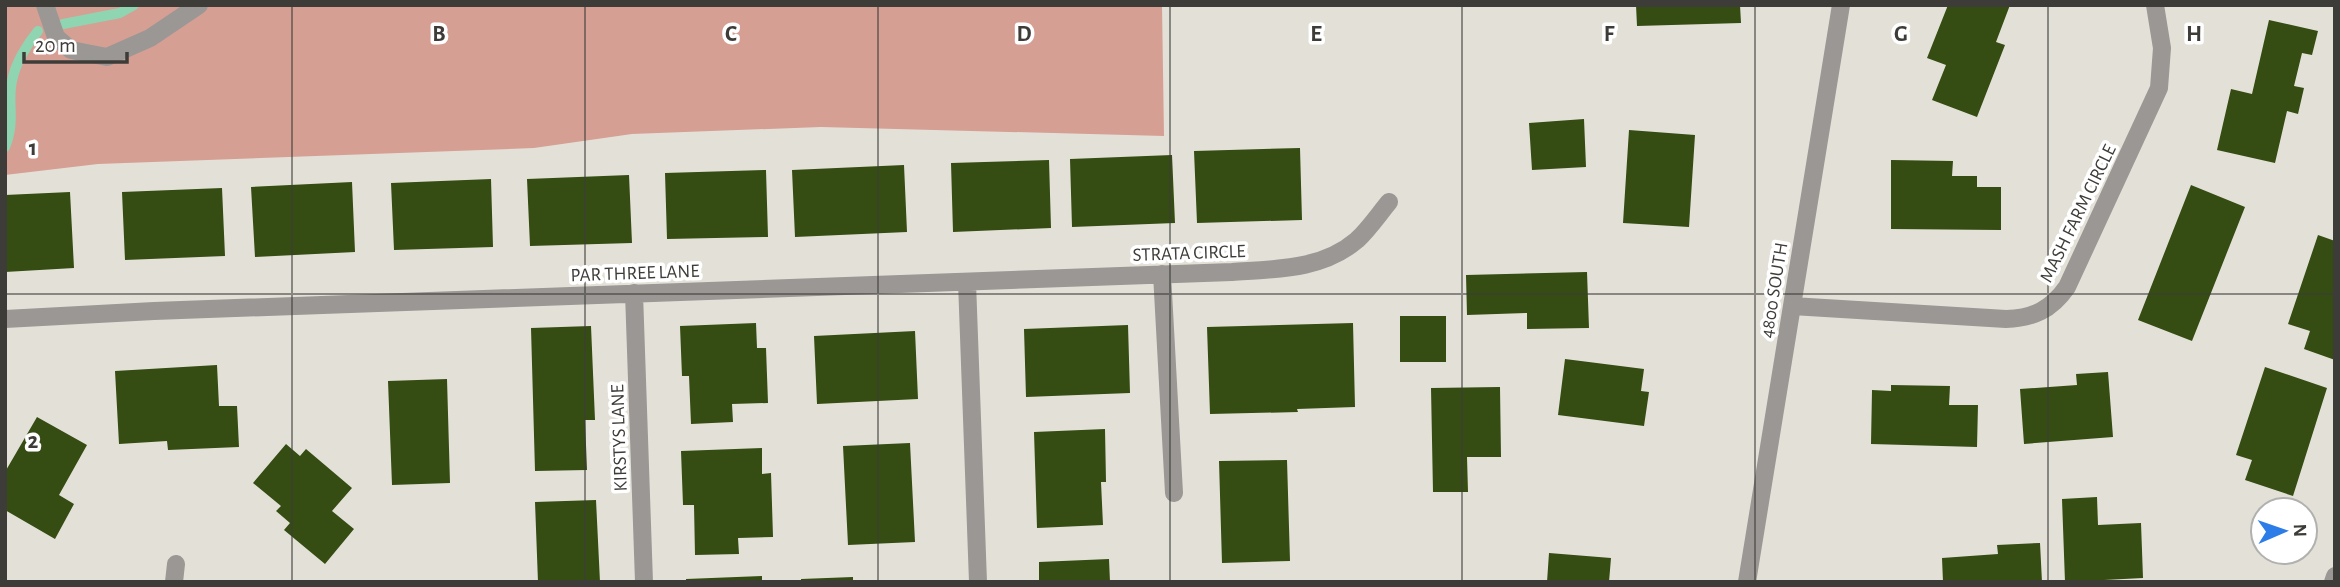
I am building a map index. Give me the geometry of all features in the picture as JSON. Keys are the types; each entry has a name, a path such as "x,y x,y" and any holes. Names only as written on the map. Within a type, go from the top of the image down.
{"street":[{"path":"45,5 56,37 71,50 107,57 150,38 199,5"},
{"name":"4800 SOUTH","path":"1747,582 1840,5"},
{"name":"MASH FARM CIRCLE","path":"1792,306 2006,319 2038,314 2049,308 2067,287 2159,88 2162,48 2155,5"},
{"name":"STRATA CIRCLE","path":"967,282 1232,272 1312,264 1342,251 1359,239 1389,202"},
{"path":"1162,274 1174,493"},
{"path":"967,282 978,582"},
{"name":"PAR THREE LANE","path":"5,319 154,311 967,282"},
{"name":"KIRSTYS LANE","path":"634,293 644,582"},
{"path":"2333,582 2335,576"}],"shaded area":[{"path":"5,5 1162,5 1164,136 821,127 632,134 534,148 98,164 5,175"}],"building":[{"path":"1636,5 1740,5 1741,23 1637,26"},
{"path":"1948,5 2010,5 1996,42 2005,45 1977,117 1932,100 1946,65 1927,58"},
{"path":"2269,20 2318,31 2312,55 2302,53 2294,86 2304,88 2298,114 2287,111 2275,163 2217,150 2231,89 2252,94"},
{"path":"1584,119 1586,167 1532,170 1529,123"},
{"path":"1629,130 1695,135 1689,227 1623,223"},
{"path":"1300,148 1302,220 1197,223 1194,151"},
{"path":"1172,155 1175,223 1072,227 1070,159"},
{"path":"1049,160 1051,228 953,232 951,163"},
{"path":"1891,160 1953,161 1952,176 1977,176 1977,187 2001,187 2001,230 1891,229"},
{"path":"904,165 907,232 795,237 792,170"},
{"path":"766,170 768,237 667,239 665,173"},
{"path":"629,175 632,243 530,246 527,179"},
{"path":"491,179 493,247 394,250 391,183"},
{"path":"352,182 355,252 255,257 251,187"},
{"path":"2191,185 2245,207 2192,341 2138,320"},
{"path":"222,188 225,256 125,260 122,192"},
{"path":"70,192 74,268 5,272 5,195"},
{"path":"2318,235 2335,241 2335,360 2304,349 2310,331 2288,324"},
{"path":"1587,272 1589,328 1527,329 1527,313 1467,315 1466,275"},
{"path":"1400,316 1446,316 1446,362 1400,362"},
{"path":"756,323 757,348 766,348 768,403 732,404 733,422 691,424 689,376 682,376 680,326"},
{"path":"1353,323 1355,407 1297,409 1298,412 1210,414 1207,327"},
{"path":"1128,325 1130,393 1026,397 1024,329"},
{"path":"591,326 595,420 585,420 587,470 535,471 531,328"},
{"path":"915,331 918,399 817,404 814,336"},
{"path":"1565,359 1644,369 1641,391 1649,392 1644,426 1558,415"},
{"path":"217,365 219,406 237,406 239,447 168,450 167,441 119,444 115,371"},
{"path":"2265,367 2327,388 2293,496 2245,480 2252,460 2236,455"},
{"path":"2108,372 2113,437 2024,444 2020,389 2077,385 2076,374"},
{"path":"447,379 450,483 392,485 388,381"},
{"path":"1891,385 1950,386 1949,405 1978,405 1977,447 1871,444 1872,390 1891,391"},
{"path":"1500,387 1501,457 1467,457 1468,492 1433,492 1431,388"},
{"path":"37,417 87,445 59,495 74,504 55,539 5,510 5,472"},
{"path":"1105,429 1106,482 1101,482 1103,525 1037,528 1034,432"},
{"path":"910,443 915,542 848,545 843,446"},
{"path":"286,444 300,456 306,449 352,488 332,511 354,529 325,564 284,530 290,523 276,511 281,506 253,483"},
{"path":"762,448 762,474 771,473 773,537 738,538 739,554 695,555 694,505 683,505 681,451"},
{"path":"1287,460 1290,561 1222,563 1219,461"},
{"path":"2097,497 2098,525 2141,523 2143,578 2065,582 2062,499"},
{"path":"596,500 600,582 538,582 535,502"},
{"path":"2040,543 2042,582 1943,582 1942,558 1998,554 1997,545"},
{"path":"1549,553 1611,558 1609,582 1547,582"},
{"path":"1109,559 1110,582 1039,582 1039,562"},
{"path":"762,576 762,582 686,582 686,579"},
{"path":"853,577 853,582 801,582 801,579"}],"waterway":[{"path":"63,24 120,13 134,5"},
{"path":"5,147 10,129 14,75 22,55 38,31"}]}
